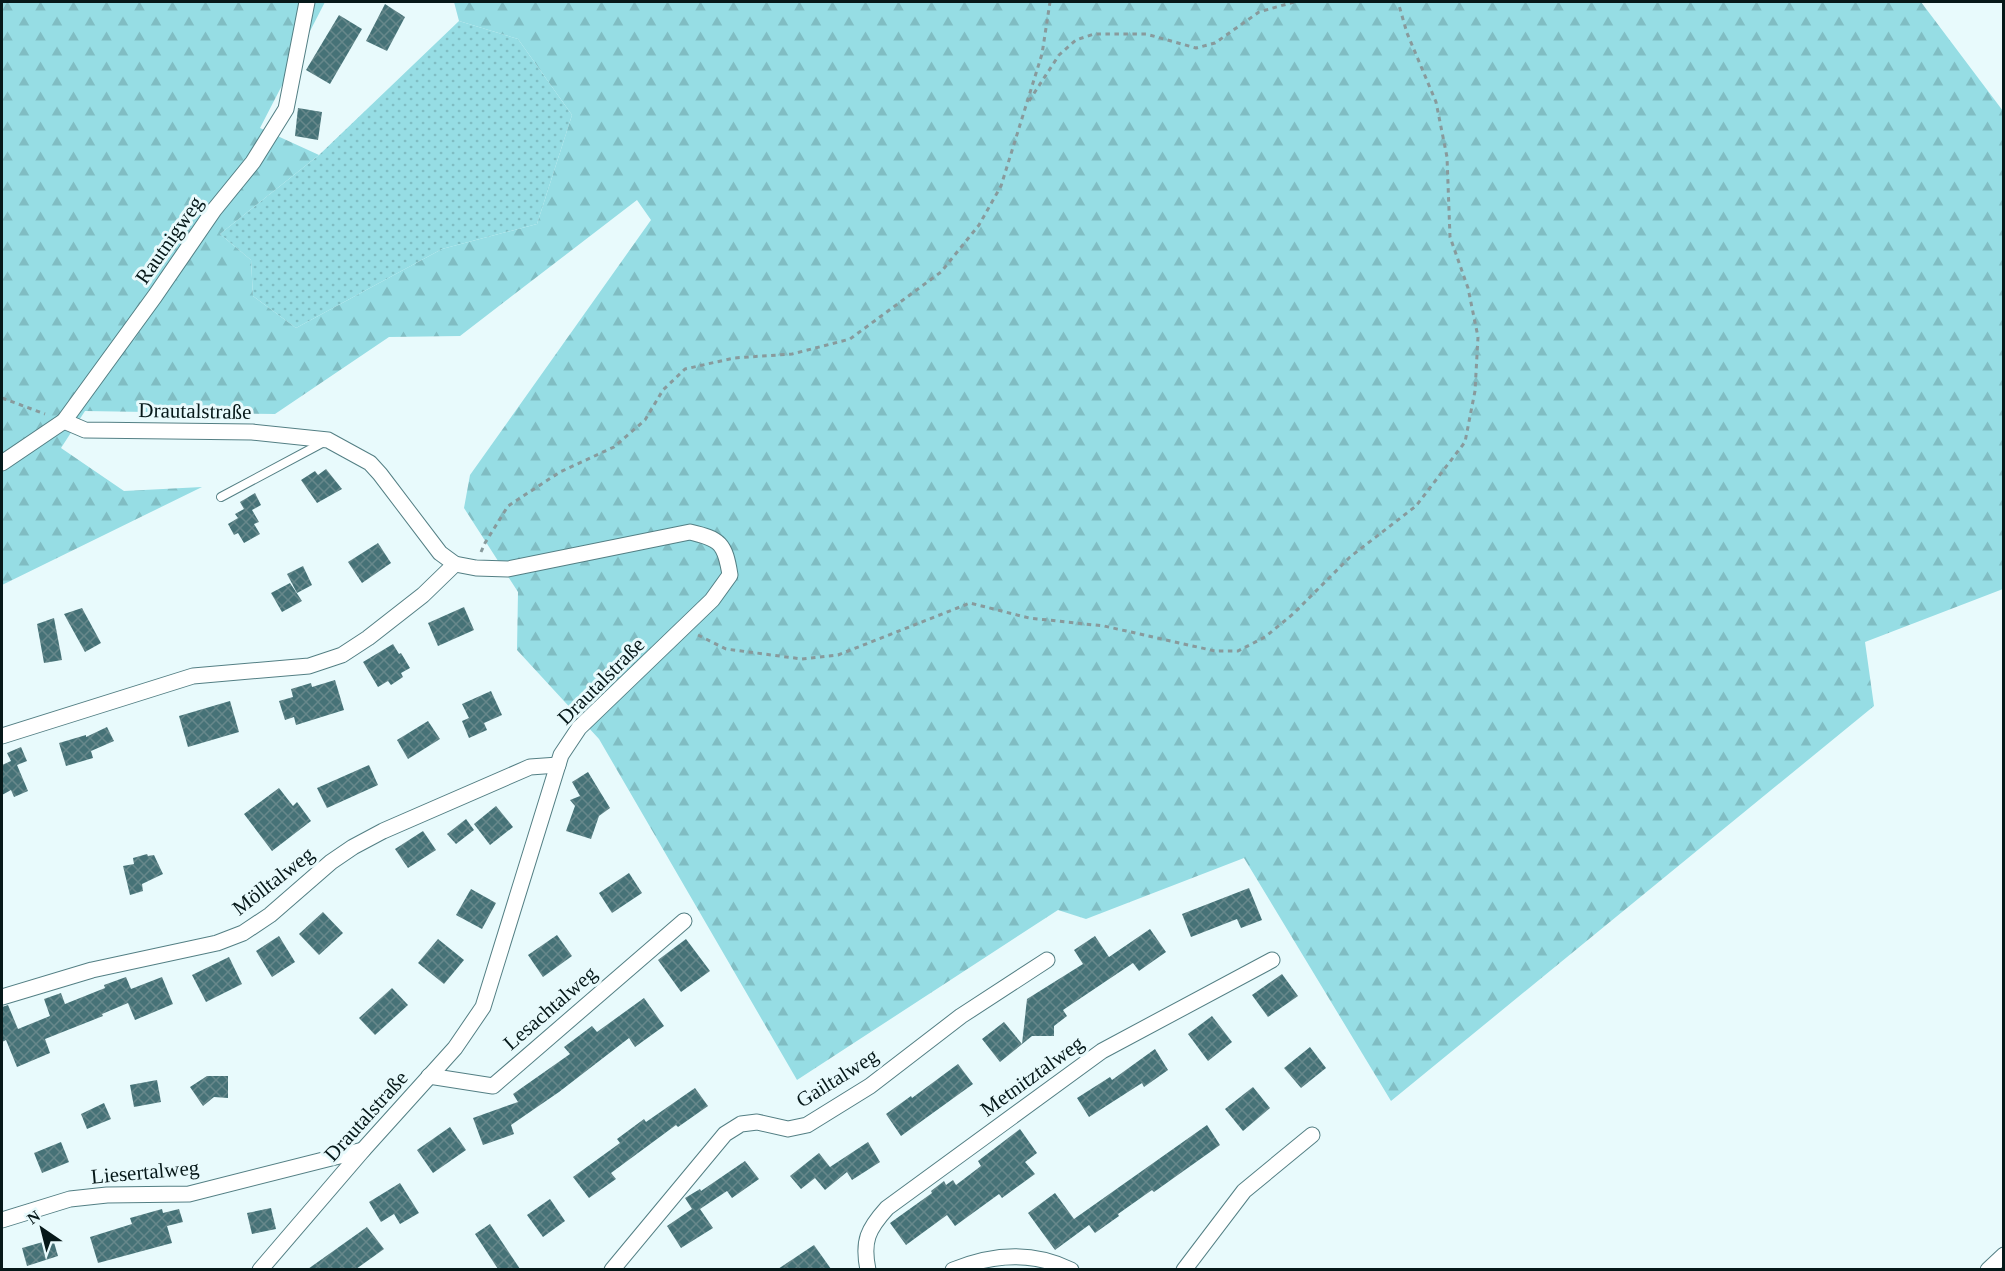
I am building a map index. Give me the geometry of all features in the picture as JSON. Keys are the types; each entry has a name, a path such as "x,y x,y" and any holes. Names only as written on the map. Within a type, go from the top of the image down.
{"street":[{"name":"Rautnigweg","path":"2,463 64,422 214,210 253,162 286,109 307,2"},
{"name":"Drautalstraße","path":"64,422 85,430 252,432 328,440 369,463 380,474 428,540 440,554 455,564 476,568 508,569 690,532 712,537 727,554 730,575 712,600 579,728 561,755 483,1007 455,1048 260,1269"},
{"path":"2,736 193,676 299,668 342,655 368,638 423,595 455,564"},
{"name":"Mölltalweg","path":"2,997 92,970 217,943 243,933 270,915 353,846 530,767 558,765"},
{"name":"Lesachtalweg","path":"429,1076 493,1086 684,921"},
{"name":"Gailtalweg","path":"612,1269 725,1134 741,1124 757,1122 788,1128 807,1125 870,1086 961,1016 1047,960"},
{"name":"Metnitztalweg","path":"868,1269 866,1239 874,1222 887,1208 1102,1051 1272,960"},
{"path":"1184,1269 1245,1191 1312,1135"},
{"name":"Liesertalweg","path":"2,1220 70,1199 107,1195 189,1194 363,1150"},
{"path":"1988,1269 2004,1255"},
{"path":"953,1269 995,1257 1029,1256 1071,1269"}],"lane":[{"path":"221,497 328,440"}],"path":[{"path":"476,568 484,543 508,506 560,472 614,447 645,420 663,390 685,369 734,358 792,354 850,339 941,273 979,225 1001,186 1042,54 1050,2"},
{"path":"1027,103 1059,55 1076,40 1094,34 1146,34 1196,48 1215,43 1259,12 1294,2"},
{"path":"692,620 697,635 726,649 802,659 838,655 970,603 1029,618 1104,626 1215,651 1238,651 1264,637 1293,614 1350,557 1416,506 1465,442 1475,391 1478,337 1468,288 1450,237 1447,157 1436,102 1407,33 1398,2"},
{"path":"2,398 64,422"}],"green space":[{"path":"2,2 325,2 260,128 319,155 220,234 251,260 253,296 296,328 442,249 537,224 572,115 518,39 459,21 454,2 1921,2 2003,111 2003,589 1865,642 1874,706 1391,1101 1244,858 1086,919 1058,910 797,1080 599,739 517,650 518,592 464,508 470,475 651,220 637,200 460,336 389,337 275,414 85,411 61,448 124,491 202,487 2,585"},
{"path":"459,21 518,39 572,115 537,224 442,249 296,328 253,296 251,260 220,234 319,155"}],"building":[{"path":"385,4 405,17 387,51 366,41"},
{"path":"339,15 362,29 330,84 306,70"},
{"path":"298,108 322,112 318,140 295,136"},
{"path":"326,469 342,489 317,503 301,480 315,471 318,475"},
{"path":"255,493 261,505 252,510 259,522 254,524 260,534 244,543 238,533 234,535 228,524 238,518 235,514 244,509 240,502"},
{"path":"378,543 391,563 362,583 348,562"},
{"path":"303,566 312,585 297,593 287,574"},
{"path":"290,583 302,601 282,612 271,593"},
{"path":"464,607 474,630 438,646 428,623"},
{"path":"82,608 101,643 85,652 64,614"},
{"path":"54,618 62,660 44,663 37,624"},
{"path":"393,644 410,668 401,673 403,677 391,685 388,681 378,687 363,662"},
{"path":"335,680 344,710 296,725 294,717 285,720 279,701 293,697 291,689 311,683 312,687"},
{"path":"491,691 502,715 484,723 487,730 469,738 462,721 469,718 462,704"},
{"path":"230,701 239,732 188,747 179,716"},
{"path":"428,721 440,739 408,759 397,740"},
{"path":"107,727 114,741 91,751 93,758 66,766 59,743 86,735 86,737"},
{"path":"21,747 27,761 17,765 28,791 14,797 11,790 2,795 2,765 11,761 7,753"},
{"path":"369,765 378,785 327,808 317,788"},
{"path":"588,772 610,808 599,816 591,839 566,831 575,806 570,800 580,796 572,782"},
{"path":"279,788 293,806 297,802 311,821 272,851 244,814"},
{"path":"496,806 513,827 490,845 474,824"},
{"path":"466,819 474,830 456,844 447,834"},
{"path":"423,831 436,850 408,868 395,849"},
{"path":"147,854 148,856 154,855 163,874 142,884 143,891 130,895 123,866 134,864 133,858"},
{"path":"629,873 642,893 612,913 599,893"},
{"path":"1249,888 1262,920 1241,928 1237,919 1191,937 1182,914"},
{"path":"471,889 496,903 482,929 456,915"},
{"path":"323,912 343,933 319,955 299,934"},
{"path":"1150,929 1166,952 1139,971 1133,963 1063,1010 1067,1016 1054,1026 1054,1036 1032,1036 1000,1062 982,1039 1004,1022 1022,1044 1027,999 1083,964 1074,950 1095,936 1109,957"},
{"path":"557,935 572,956 543,977 528,955"},
{"path":"279,936 295,962 272,977 256,951"},
{"path":"438,939 464,960 444,984 418,963"},
{"path":"686,939 710,971 681,992 658,960"},
{"path":"229,957 242,984 206,1002 192,975"},
{"path":"1282,974 1298,996 1268,1017 1252,995"},
{"path":"126,977 131,989 162,977 173,1004 135,1020 128,1003 102,1014 103,1016 45,1039 50,1053 17,1067 6,1040 2,1042 2,1007 8,1005 18,1029 50,1016 44,999 61,993 65,1004"},
{"path":"392,988 408,1005 375,1035 359,1018"},
{"path":"644,998 664,1026 635,1047 629,1038 559,1092 511,1125 514,1134 483,1145 473,1118 518,1102 513,1094 570,1054 564,1047 592,1026 597,1032"},
{"path":"1212,1016 1232,1042 1208,1061 1188,1034"},
{"path":"1310,1047 1326,1068 1301,1088 1284,1068"},
{"path":"1155,1049 1168,1070 1144,1087 1142,1083 1089,1117 1077,1098 1110,1077 1112,1080"},
{"path":"958,1064 973,1084 901,1136 886,1114"},
{"path":"207,1076 228,1076 228,1098 214,1097 203,1106 190,1087"},
{"path":"157,1080 161,1102 134,1107 130,1085"},
{"path":"1253,1087 1270,1108 1243,1131 1225,1109"},
{"path":"695,1088 708,1106 678,1127 676,1125 611,1173 616,1179 589,1198 573,1177 620,1143 617,1139 644,1119 646,1122"},
{"path":"104,1103 111,1119 87,1129 81,1114"},
{"path":"1207,1125 1220,1145 1154,1192 1152,1190 1095,1233 1089,1225 1055,1250 1028,1213 1055,1193 1074,1219"},
{"path":"450,1127 466,1150 433,1173 417,1150"},
{"path":"1020,1129 1037,1153 1025,1162 1035,1174 1002,1198 999,1194 955,1226 947,1215 906,1245 890,1223 932,1193 931,1191 944,1181 946,1185 953,1180 956,1185 981,1166 978,1161"},
{"path":"61,1142 69,1162 42,1173 34,1153"},
{"path":"868,1142 880,1162 852,1180 847,1172 825,1190 815,1178 801,1189 790,1176 819,1153 830,1167"},
{"path":"745,1161 759,1179 732,1198 727,1191 700,1209 713,1228 681,1248 667,1226 692,1209 685,1198 700,1189 701,1191"},
{"path":"400,1183 419,1213 400,1224 394,1214 381,1222 369,1202"},
{"path":"550,1199 565,1221 543,1237 527,1215"},
{"path":"271,1208 276,1229 252,1234 247,1213"},
{"path":"162,1209 163,1213 179,1209 183,1222 167,1226 172,1243 98,1263 90,1237 132,1224 130,1218"},
{"path":"490,1224 520,1269 498,1269 475,1234"},
{"path":"367,1227 384,1249 356,1269 308,1269"},
{"path":"53,1239 58,1256 27,1266 22,1248"},
{"path":"814,1245 831,1269 778,1269"}]}
